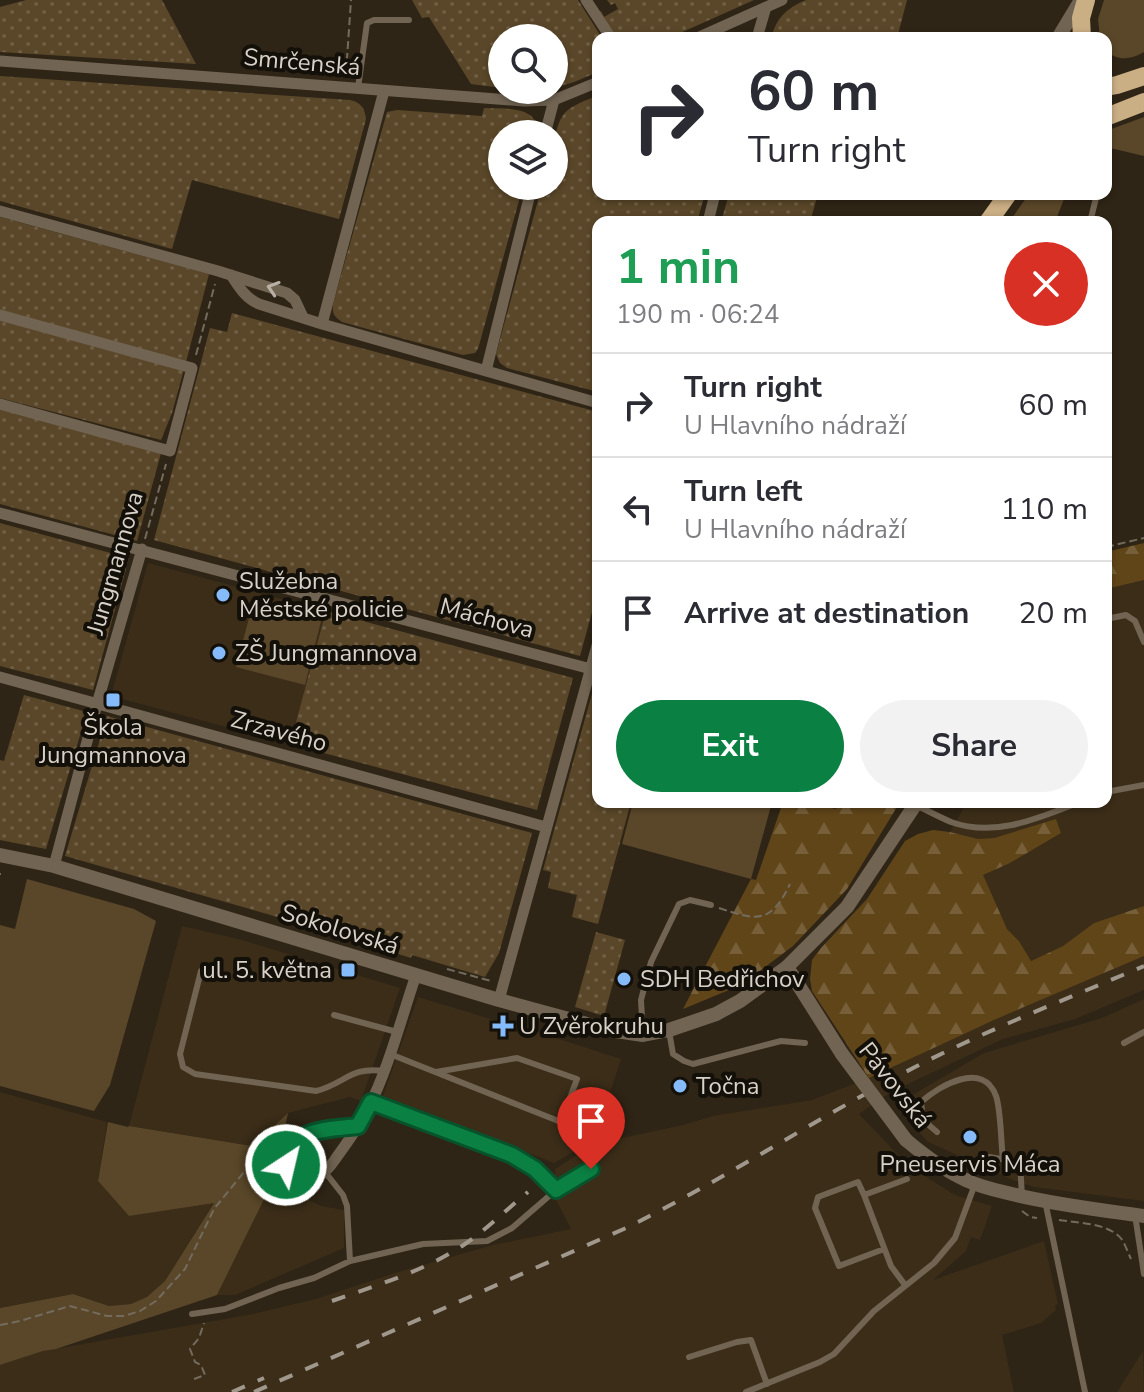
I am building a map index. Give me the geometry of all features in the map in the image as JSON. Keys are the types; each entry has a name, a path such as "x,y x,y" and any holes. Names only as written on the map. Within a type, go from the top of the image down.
{"highway":[{"path":"1082,32 1083,0"},
{"path":"1112,74 1136,78"},
{"path":"1112,86 1136,78"},
{"path":"1112,115 1144,102"}],"street":[{"path":"586,0 607,32"},
{"path":"710,32 782,0"},
{"path":"1062,32 1083,0"},
{"path":"759,32 766,7"},
{"name":"Smrčenská","path":"0,61 488,98"},
{"name":"Smrčenská","path":"568,94 592,84"},
{"path":"322,324 384,91"},
{"path":"486,371 529,200"},
{"path":"0,211 287,293 295,300 303,317"},
{"path":"231,275 252,301 592,401"},
{"path":"0,315 192,368 170,451 0,404"},
{"name":"Máchova","path":"0,513 591,669"},
{"name":"Jungmannova","path":"54,866 142,549"},
{"path":"499,1000 592,665"},
{"name":"Zrzavého","path":"0,677 546,827"},
{"name":"Sokolovská","path":"0,855 54,866 499,1000 609,1030 643,1035 716,1014 740,1001 787,967 847,907 913,808"},
{"name":"Pávovská","path":"787,967 842,1054 906,1140 928,1158 975,1184 1045,1201 1139,1216"},
{"path":"358,1126 323,1130 299,1139 286,1159 291,1175 300,1180 315,1178 325,1172 358,1126 384,1071 416,975"},
{"path":"371,1102 512,1155 535,1169 556,1190 591,1169"}],"lane":[{"path":"358,88 367,23 374,20 409,20"},
{"path":"1112,618 1126,615 1141,625 1144,642"},
{"path":"1112,788 1144,785"},
{"path":"924,808 951,822 994,828 1064,808"},
{"path":"643,1035 641,1000 651,962 679,904 690,900 711,905"},
{"path":"201,971 180,1054 183,1067 195,1074 316,1091 326,1089 359,1070 384,1071"},
{"path":"334,1015 397,1032"},
{"path":"669,1030 673,1054 693,1064 781,1041 805,1043"},
{"path":"1124,1043 1144,1032"},
{"path":"390,1054 561,1122 577,1079 517,1058 436,1072"},
{"path":"937,1132 923,1120 921,1102 931,1093 960,1079 982,1078 997,1097 1003,1160"},
{"path":"983,1156 1044,1166"},
{"path":"1020,1163 1022,1196"},
{"path":"325,1172 343,1195 347,1206 350,1261"},
{"path":"864,1195 907,1179"},
{"path":"884,1249 839,1266 815,1208 818,1197 858,1182 891,1266 905,1285"},
{"path":"746,1392 834,1354 874,1311 934,1263 955,1238 975,1184"},
{"path":"192,1314 225,1309 314,1278 350,1261 423,1244 487,1241 512,1228 556,1190"},
{"path":"1045,1201 1085,1392"},
{"path":"1139,1216 1144,1274"},
{"path":"689,1357 751,1340 767,1384"}],"path":[{"path":"345,87 351,0"},
{"path":"192,368 218,271"},
{"name":"Jungmannova","path":"142,549 170,451"},
{"path":"1112,546 1144,538"},
{"path":"711,905 758,918 774,911 790,884"},
{"path":"0,1325 70,1306 107,1316 124,1316 140,1311 156,1301 185,1269 214,1209 244,1172 286,1165"},
{"path":"194,1379 205,1375 190,1349 199,1338 205,1321 225,1309"}],"shaded area":[{"path":"26,0 162,0 196,64 0,52 0,7"},
{"path":"412,0 578,0 598,32 592,32 592,74 568,84 568,24 488,24 488,86 471,84 429,17 422,18"},
{"path":"607,0 754,0 682,32 611,32 598,13 601,11 604,17 618,9 615,3 611,5"},
{"path":"806,0 907,0 899,32 773,32 776,24 793,6"},
{"path":"1104,0 1144,0 1144,52 1124,58 1112,54 1112,32 1099,32 1098,19"},
{"path":"0,76 350,100 362,106 366,119 339,219 192,180 172,249 0,201"},
{"path":"592,98 592,200 703,200 699,216 592,216 592,390 507,368 500,363 496,354 538,200 568,200 568,120 560,120 568,110"},
{"path":"484,108 511,109 527,113 534,120 488,120 488,200 519,200 478,349 475,353 463,355 342,322 334,314 333,304 387,112 397,110 482,116"},
{"path":"1144,117 1144,156 1112,148 1112,129"},
{"path":"727,200 816,200 812,216 723,216"},
{"path":"1025,200 1064,200 1057,216 1013,216"},
{"path":"0,217 209,274 186,362 0,311"},
{"path":"232,313 592,410 592,612 580,656 154,540 210,328 227,332"},
{"path":"0,320 184,369 161,440 0,398"},
{"path":"0,409 161,453 137,541 0,504"},
{"path":"0,523 129,558 93,690 0,666"},
{"name":"ZŠ Jungmannova","path":"148,563 326,611 290,744 111,696"},
{"path":"1144,580 1144,906 1094,923 1063,946 1031,961 1007,929 982,875 1010,863 1061,833 1056,820 994,838 978,839 950,832 964,808 1112,808 1112,588"},
{"path":"253,603 321,621 305,685 236,667"},
{"path":"326,611 573,678 537,810 290,744"},
{"path":"592,694 592,808 629,808 598,924 572,917 577,895 548,888 551,872 543,870"},
{"path":"24,695 87,712 46,849 0,840 0,760 4,761"},
{"path":"107,716 532,833 499,953 485,977 65,856"},
{"path":"631,808 770,808 751,879 622,844"},
{"path":"27,879 134,909 156,921 110,1085 94,1111 0,1086 0,925 15,929"},
{"path":"182,926 242,940 400,988 361,1101 350,1097 288,1113 253,1146 129,1126"},
{"path":"596,932 625,940 604,1016 575,1007"},
{"path":"1144,956 1144,990 1075,1019 1003,1039 891,1092 859,1114 909,1166 955,1195 992,1206 980,1240 971,1237 966,1251 933,1280 1044,1241 1058,1304 1055,1305 1056,1310 1041,1323 1002,1335 1014,1392 0,1392 0,1365 43,1351 253,1314 316,1299 493,1245 571,1229 556,1200 555,1169 594,1144 713,1116 812,1100 882,1073 994,1020"},
{"path":"418,997 494,1020 494,1023 511,1028 513,1024 621,1059 590,1142 554,1163 383,1096"},
{"path":"1144,999 1144,1201 1034,1187 1013,1180 928,1142 901,1113 897,1104 984,1053 1102,1018"},
{"path":"0,1092 107,1122 98,1181 129,1216 214,1202 165,1281 148,1297 131,1304 109,1306 73,1294 0,1308"},
{"path":"288,1113 273,1181 217,1295 0,1365 0,1308 73,1294 109,1306 131,1304 147,1297 165,1281 214,1203 129,1216 98,1181 108,1122 252,1146"},
{"path":"273,1181 321,1206 344,1210 344,1248 235,1295 217,1295"},
{"path":"1143,1351 1144,1392 1117,1392"}],"green space":[{"path":"1144,543 1144,580 1112,588 1112,551"},
{"path":"781,808 896,808 847,889 793,946 741,985 683,1009 751,879 756,880"},
{"path":"1056,819 1061,833 983,875 1007,929 1031,961 1063,946 1094,923 1144,906 1144,956 869,1078 812,991 812,960 867,899 905,841 933,830 978,839 994,838"}],"railway":[{"path":"254,1392 626,1228 915,1067 1144,966"},
{"path":"332,1301 400,1277 450,1254 528,1192"},
{"path":"232,1392 264,1378"}],"place":[{"name":"Služebna Městské policie","path":"223,595"},
{"name":"ZŠ Jungmannova","path":"219,653"},
{"name":"Škola Jungmannova","path":"113,700"},
{"name":"ul. 5. května","path":"348,970"},
{"name":"SDH Bedřichov","path":"624,979"},
{"name":"U Zvěrokruhu","path":"503,1026"},
{"name":"Točna","path":"680,1086"},
{"name":"Pneuservis Máca","path":"970,1137"}],"route":[{"path":"286,1165 291,1148 299,1139 313,1132 358,1126 371,1102 525,1161 556,1190 591,1169"}]}
